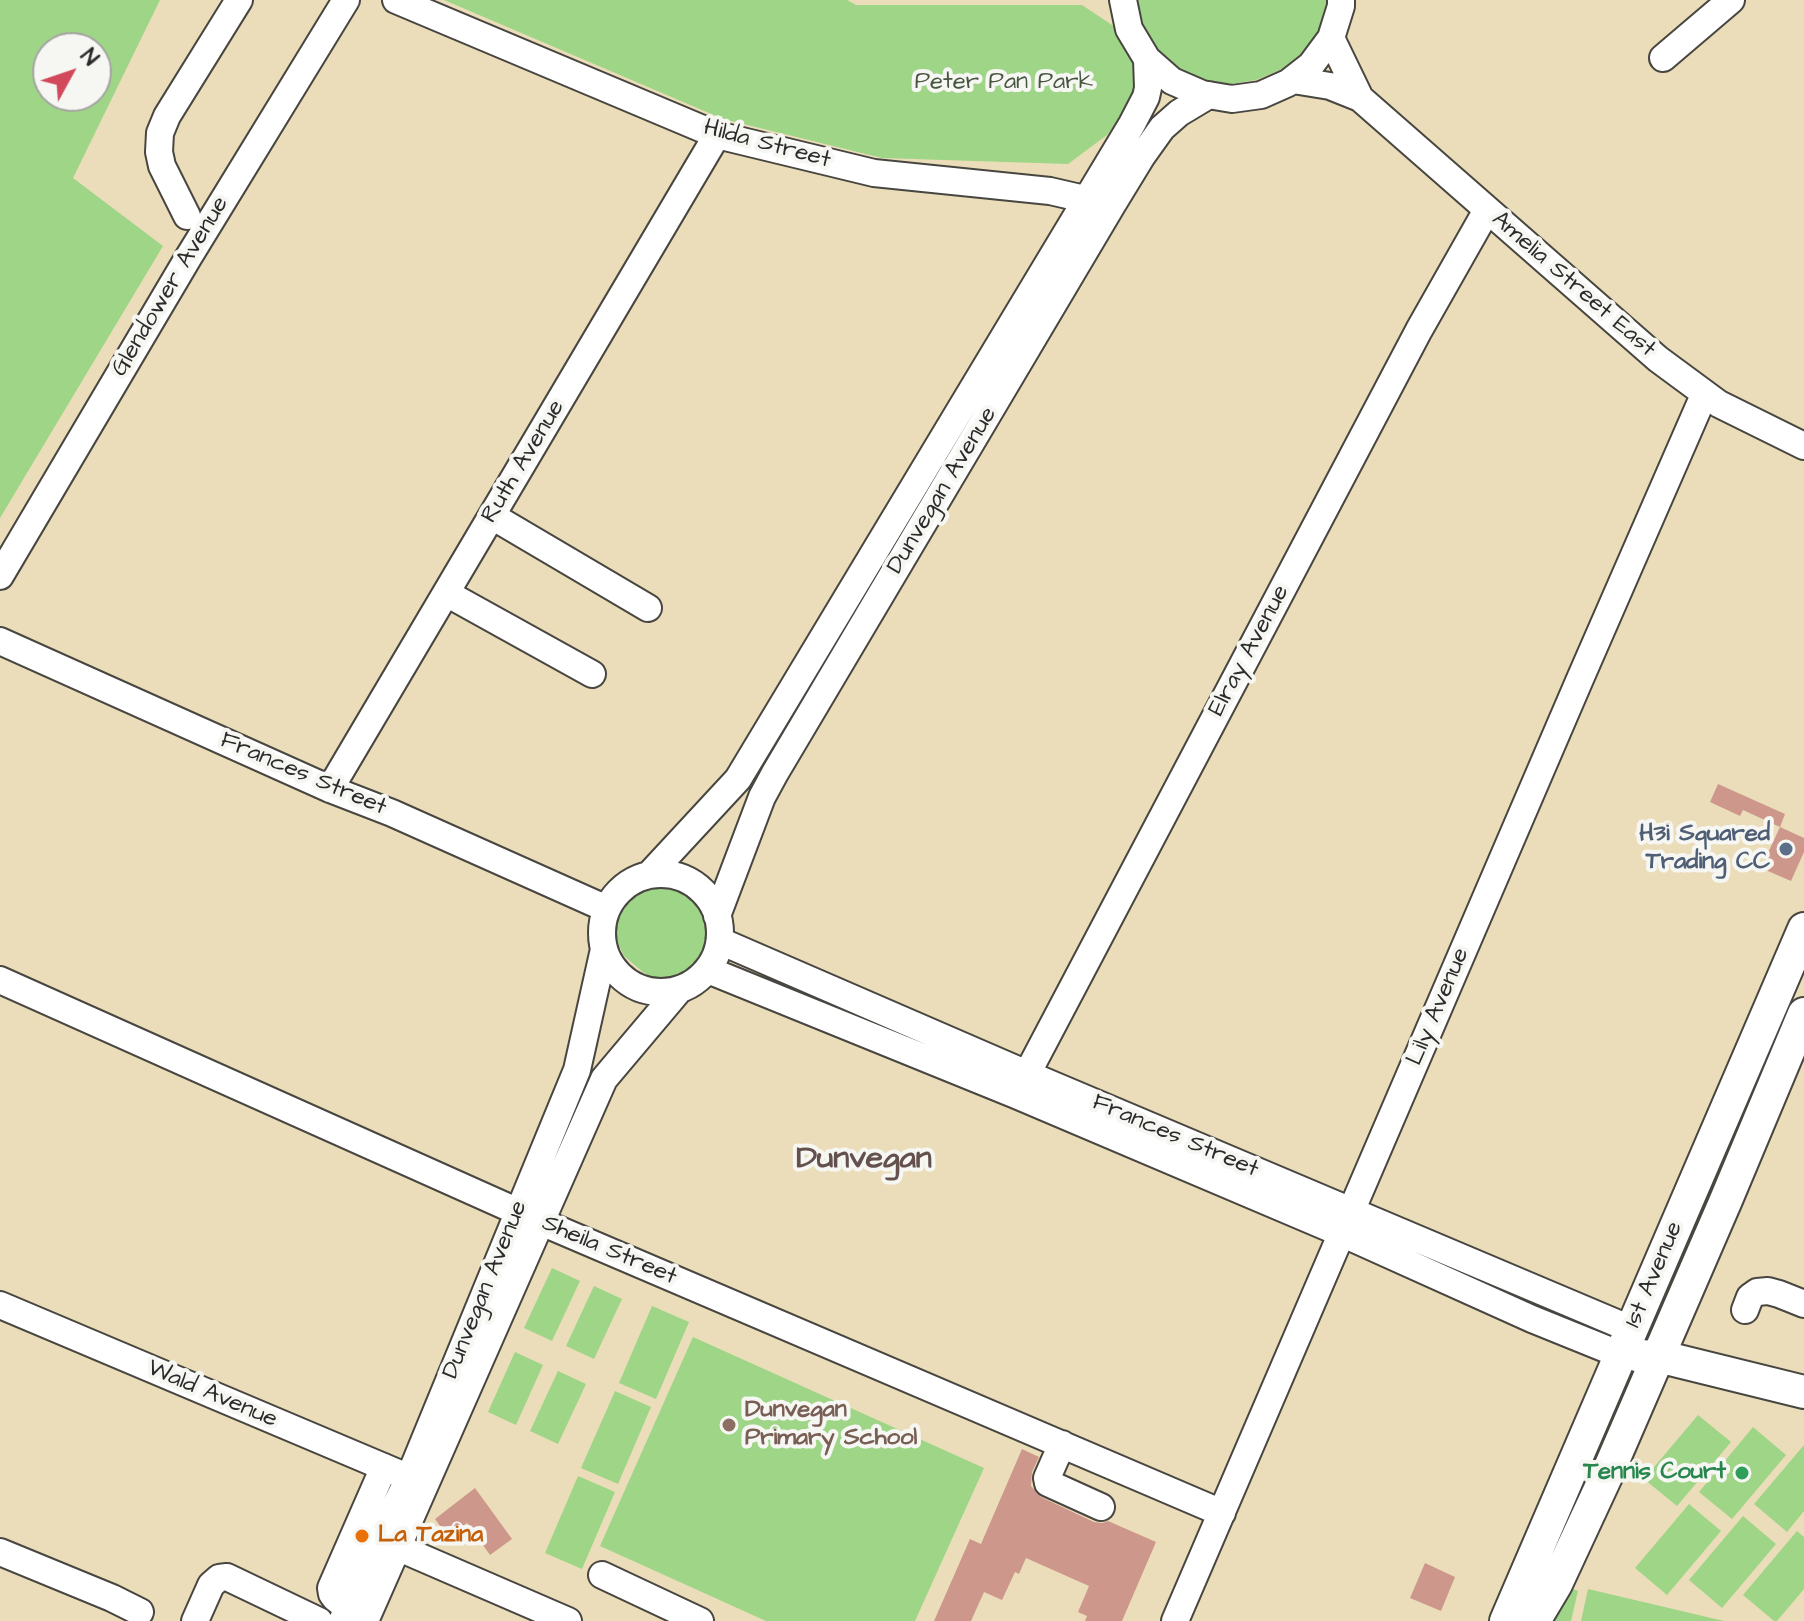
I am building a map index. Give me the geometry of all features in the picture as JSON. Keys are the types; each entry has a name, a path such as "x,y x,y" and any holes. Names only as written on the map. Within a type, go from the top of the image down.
{"main road":[{"name":"1st Avenue","path":"1506,1621 1804,929"},
{"name":"1st Avenue","path":"1534,1621 1570,1554 1659,1357 1804,1014"},
{"path":"1692,1188 1726,1200"},
{"path":"1627,1343 1659,1357 1804,1392"}],"street":[{"path":"187,216 162,166 160,133 167,116 239,0"},
{"name":"Glendower Avenue","path":"0,576 188,258 346,0"},
{"name":"Hilda Street","path":"396,0 717,135 874,173 1050,191 1100,202"},
{"path":"1123,0 1129,29 1147,59 1172,81 1202,94 1232,99 1261,95 1293,80 1311,65 1331,38 1341,0"},
{"path":"1663,58 1718,4"},
{"name":"Amelia Street East","path":"1331,38 1360,98"},
{"name":"Dunvegan Avenue","path":"718,928 762,797 976,436 1100,202 1146,97 1147,59"},
{"name":"Amelia Street East","path":"1293,80 1330,86 1360,98 1658,359 1704,395 1804,446"},
{"name":"Dunvegan Avenue","path":"649,875 738,779 952,421 1100,202 1142,156 1162,128 1179,113 1209,95"},
{"name":"Ruth Avenue","path":"330,789 717,135"},
{"name":"Elray Avenue","path":"1021,1084 1419,330 1487,210"},
{"name":"Lily Avenue","path":"1175,1621 1704,395"},
{"path":"952,421 976,436"},
{"path":"492,516 648,608"},
{"path":"883,536 908,551"},
{"path":"446,593 592,674"},
{"name":"Frances Street","path":"0,641 607,909"},
{"path":"807,664 832,680"},
{"path":"738,779 762,797"},
{"path":"667,874 698,888 710,900 718,928 715,956 708,970 695,982 679,990 651,991 625,980 612,967 604,949 603,922 607,909 617,893 649,875 667,874"},
{"name":"Frances Street","path":"718,928 1021,1084"},
{"name":"Dunvegan Avenue","path":"355,1618 530,1216 577,1070 604,949"},
{"name":"Frances Street","path":"708,970 1021,1084 1346,1222 1532,1319 1627,1343"},
{"name":"Sheila Street","path":"0,980 530,1216 1222,1513"},
{"name":"Dunvegan Avenue","path":"530,1216 604,1079 679,990"},
{"path":"577,1070 604,1079"},
{"path":"1745,1310 1750,1297 1757,1292 1768,1291 1804,1304"},
{"name":"Wald Avenue","path":"0,1305 417,1481"},
{"path":"1062,1444 1047,1478 1048,1483 1101,1507"},
{"path":"355,1618 332,1594 331,1588 384,1467"},
{"path":"388,1542 568,1621"},
{"path":"0,1552 140,1612"},
{"path":"602,1575 700,1621"},
{"path":"195,1621 211,1585 219,1578 227,1577 319,1621"}],"green space":[{"path":"0,0 160,0 112,98 112,32 32,32 32,112 105,112 73,178 163,246 0,518"},
{"name":"Peter Pan Park","path":"444,0 847,0 856,5 1082,5 1115,27 1139,72 1136,97 1107,135 1068,164 882,158 723,119"},
{"path":"1135,0 1327,0 1318,31 1301,55 1280,70 1256,80 1231,84 1205,80 1178,68 1156,49 1140,22"},
{"path":"663,882 688,891 697,898 709,918 710,930 708,945 695,965 684,975 671,979 653,978 644,973 624,956 615,937 617,918 627,900 642,888"},
{"path":"552,1268 580,1281 552,1341 524,1328"},
{"path":"594,1286 622,1299 594,1359 566,1346"},
{"path":"652,1306 689,1322 656,1399 619,1383"},
{"path":"693,1337 984,1468 915,1621 766,1621 600,1546"},
{"path":"515,1352 543,1365 516,1425 488,1412"},
{"path":"558,1371 586,1384 558,1444 530,1431"},
{"path":"615,1391 651,1407 618,1484 581,1468"},
{"path":"1698,1415 1731,1442 1677,1506 1644,1479"},
{"path":"1753,1427 1786,1455 1732,1519 1699,1492"},
{"path":"1804,1445 1804,1511 1787,1532 1754,1504"},
{"path":"578,1476 615,1492 582,1569 545,1553"},
{"path":"1689,1504 1721,1531 1667,1595 1635,1568"},
{"path":"1743,1516 1776,1544 1722,1608 1689,1580"},
{"path":"1797,1531 1804,1537 1804,1589 1774,1621 1743,1595"},
{"path":"1566,1586 1578,1591 1571,1621 1543,1621"},
{"path":"1588,1589 1724,1621 1581,1621"}],"building":[{"path":"1718,784 1785,814 1780,827 1743,810 1740,816 1710,802"},
{"path":"1780,827 1804,838 1804,852 1791,881 1761,868"},
{"path":"1022,1449 1039,1457 1032,1472 1031,1486 1041,1497 1094,1522 1108,1521 1156,1542 1122,1621 1085,1621 1087,1616 1078,1612 1089,1586 1026,1558 1019,1574 1015,1572 1002,1600 984,1592 971,1621 934,1621 970,1539 981,1544"},
{"path":"475,1488 512,1539 490,1555 467,1523 448,1537 435,1519"},
{"path":"1425,1563 1455,1577 1441,1611 1410,1598"}],"place":[{"name":"H3i Squared Trading CC","path":"1786,849"},
{"name":"Dunvegan Primary School","path":"729,1425"},
{"name":"Tennis Court","path":"1742,1473"},
{"name":"La Tazina","path":"362,1536"}],"district":[{"name":"Dunvegan","path":"864,1160"}]}
